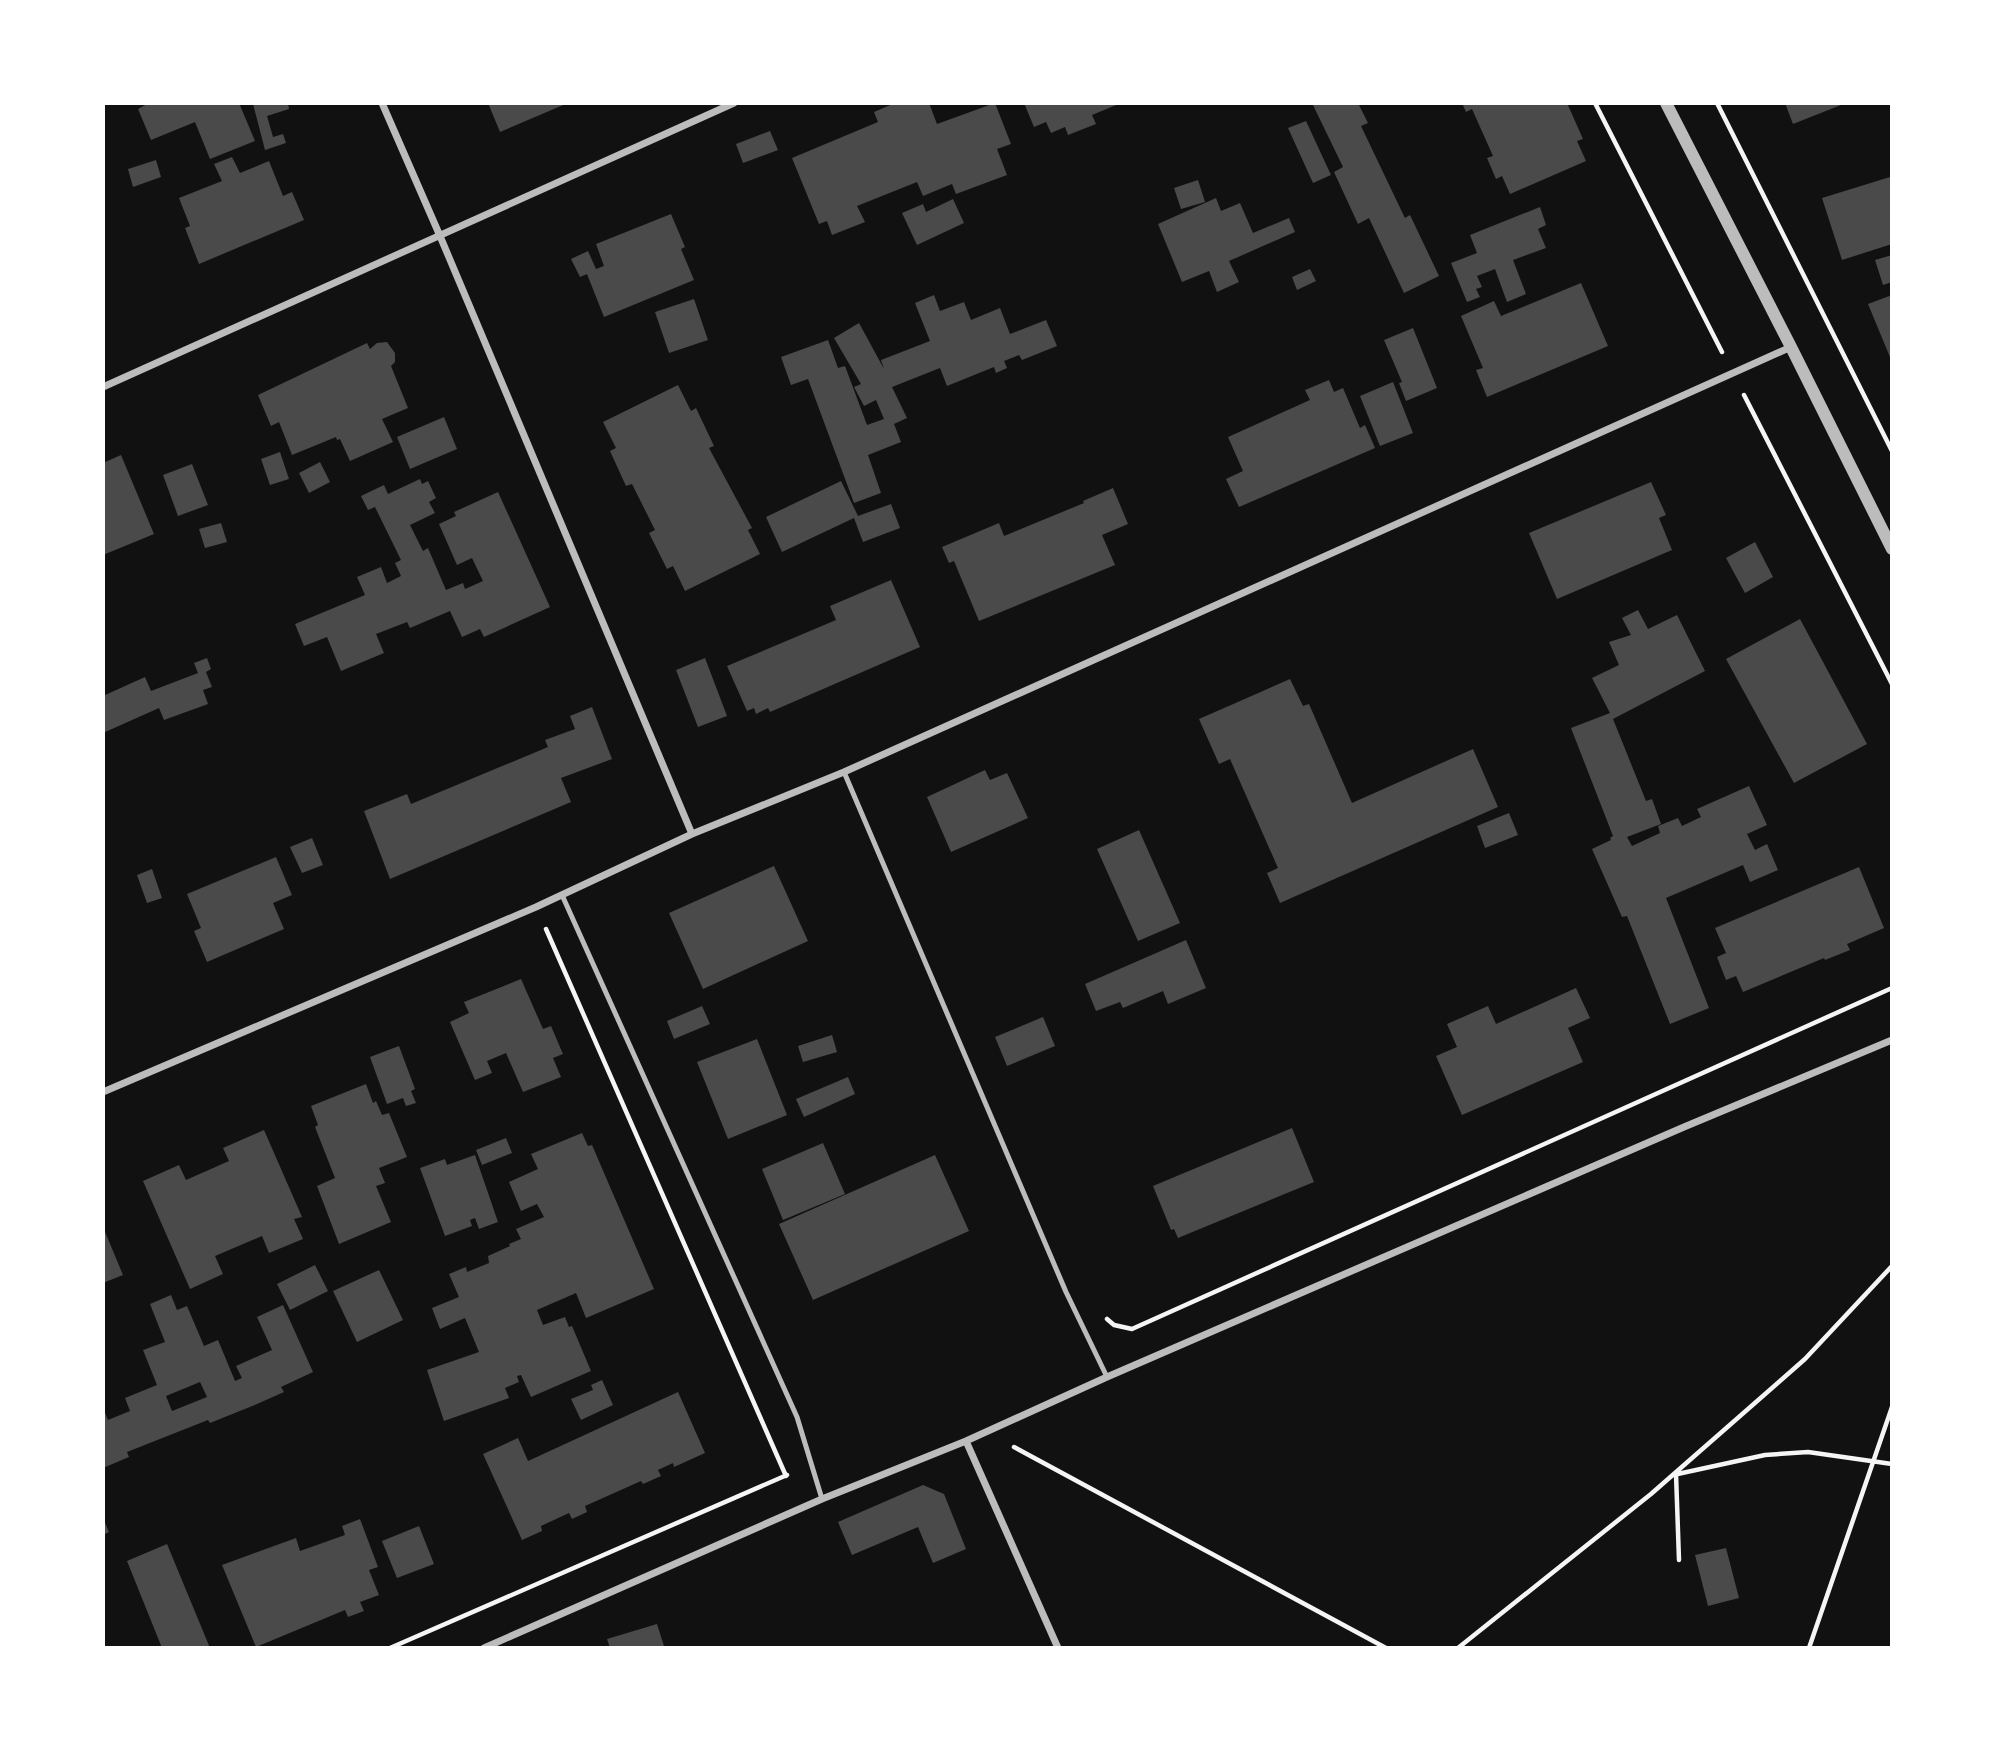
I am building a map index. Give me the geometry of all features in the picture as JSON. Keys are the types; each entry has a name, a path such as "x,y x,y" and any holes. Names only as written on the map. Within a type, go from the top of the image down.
{"street":[{"path":"382,103 692,834"},
{"path":"103,387 734,103"},
{"path":"1665,103 1892,549"},
{"path":"103,1092 562,895 692,834 844,772 1791,347"},
{"path":"484,1648 822,1499 966,1441 1107,1377 1684,1127 1892,1040"},
{"path":"966,1441 1058,1648"}],"lane":[{"path":"844,772 1066,1292 1107,1377"},
{"path":"562,895 797,1418 822,1499"}],"path":[{"path":"1717,103 1892,451"},
{"path":"536,906 786,1476"},
{"path":"1098,1312 1114,1325 1132,1329 1892,988"},
{"path":"1458,1648 1674,1475 1805,1359 1892,1266"},
{"path":"1809,1648 1892,1407"},
{"path":"985,1432 1386,1648"},
{"path":"1674,1475 1765,1455 1808,1452 1892,1464"},
{"path":"390,1648 811,1465"},
{"path":"1674,1475 1679,1560"}],"building":[{"path":"149,103 239,103 255,141 210,159 195,122 151,140 138,109"},
{"path":"288,103 289,109 267,116 273,137 283,134 286,143 265,150 253,104"},
{"path":"488,103 568,103 500,132"},
{"path":"895,103 929,103 937,124 995,103 1011,144 997,149 1007,175 956,194 952,184 923,196 917,182 857,206 865,222 832,235 827,221 819,224 792,158 878,122 874,112"},
{"path":"1024,103 1121,103 1092,115 1096,124 1068,135 1065,127 1051,133 1046,122 1034,127"},
{"path":"1312,103 1358,103 1368,123 1361,126 1405,218 1410,215 1439,276 1404,293 1369,218 1358,224 1334,172 1343,167"},
{"path":"1462,103 1567,103 1583,139 1577,141 1586,161 1510,194 1502,176 1496,179 1487,158 1493,156 1472,109 1466,112"},
{"path":"1785,103 1846,103 1793,124"},
{"path":"1306,121 1331,175 1313,183 1288,128"},
{"path":"770,131 778,150 743,163 736,144"},
{"path":"232,157 240,173 269,161 283,196 292,192 304,220 199,264 185,228 190,226 179,198 222,181 214,164"},
{"path":"156,160 161,177 133,187 128,169"},
{"path":"1890,177 1892,244 1842,260 1822,198"},
{"path":"1198,180 1205,202 1181,209 1174,188"},
{"path":"1216,198 1221,211 1240,203 1253,233 1289,218 1295,232 1229,261 1239,282 1217,292 1209,271 1182,282 1158,224"},
{"path":"953,199 964,223 917,245 902,213 923,204 926,212"},
{"path":"1540,207 1546,225 1538,229 1546,248 1513,260 1526,294 1507,302 1495,269 1477,276 1482,287 1476,289 1480,297 1467,302 1451,263 1477,253 1470,235"},
{"path":"671,214 685,247 681,249 694,280 604,317 587,274 580,277 571,259 588,251 596,269 604,266 596,244"},
{"path":"1892,255 1892,282 1883,285 1875,260"},
{"path":"1310,269 1316,281 1297,290 1292,277"},
{"path":"1581,283 1608,346 1487,397 1476,370 1483,368 1461,316 1494,301 1501,316"},
{"path":"934,295 940,311 964,302 971,320 1000,308 1010,334 1046,320 1057,346 1022,360 1019,355 1004,361 1007,368 996,373 994,367 947,386 940,368 892,387 907,418 894,424 901,442 868,455 881,493 854,503 808,379 791,385 781,357 828,340 838,368 845,366 867,425 884,419 876,400 864,406 854,387 861,384 834,338 859,323 884,369 881,360 930,341 915,303"},
{"path":"1892,295 1892,362 1868,304"},
{"path":"694,299 708,340 669,353 655,312"},
{"path":"1413,328 1437,388 1406,401 1399,383 1402,382 1384,340"},
{"path":"387,342 395,353 395,362 391,366 408,408 382,419 393,442 350,461 340,439 337,440 336,437 292,455 279,422 271,426 258,395 367,343 370,349 377,343"},
{"path":"1329,380 1334,392 1343,388 1360,428 1365,425 1375,448 1239,507 1226,479 1243,471 1228,437 1310,400 1305,390"},
{"path":"1393,382 1413,433 1380,446 1360,396"},
{"path":"678,385 691,411 696,408 714,446 709,448 752,528 748,530 760,554 685,591 673,566 667,569 649,533 655,530 632,484 626,486 610,451 616,448 603,422"},
{"path":"444,417 457,449 410,469 397,437"},
{"path":"280,452 289,479 270,485 261,459"},
{"path":"121,455 154,534 103,555 103,463"},
{"path":"320,462 330,482 309,493 299,473"},
{"path":"192,464 208,505 178,516 163,475"},
{"path":"420,479 422,484 428,481 436,498 429,502 435,513 410,525 423,551 428,548 446,590 463,583 465,589 483,581 472,558 457,565 439,524 456,516 454,512 498,492 550,607 484,637 480,629 462,637 450,611 410,628 407,622 376,634 384,653 341,671 327,637 304,646 295,624 365,595 357,577 381,567 387,583 401,576 395,563 401,560 375,507 368,510 361,496 384,485 388,494"},
{"path":"841,481 858,516 891,504 900,528 863,542 854,518 782,552 766,517"},
{"path":"1651,482 1666,515 1659,518 1672,550 1557,599 1529,533"},
{"path":"1113,488 1128,524 1102,535 1115,565 979,621 954,561 949,563 942,547 999,523 1004,536"},
{"path":"221,523 227,542 205,548 199,529"},
{"path":"1755,542 1773,577 1745,593 1726,558"},
{"path":"891,580 920,647 770,712 768,708 756,714 754,708 747,711 727,666 836,620 830,606"},
{"path":"1638,610 1648,629 1677,615 1705,671 1613,719 1646,801 1652,799 1661,824 1627,837 1632,846 1660,833 1658,826 1678,818 1682,826 1701,817 1697,809 1749,786 1767,825 1747,834 1755,850 1767,844 1778,870 1750,882 1743,865 1666,898 1709,1008 1670,1024 1627,916 1622,917 1592,849 1611,840 1613,836 1571,728 1610,713 1592,678 1619,665 1609,642 1631,635 1622,618"},
{"path":"1800,619 1867,744 1794,783 1726,659"},
{"path":"207,658 211,669 206,672 212,687 203,690 208,704 164,720 159,708 103,733 103,696 145,677 151,691 198,673 194,663"},
{"path":"705,658 727,716 698,727 676,670"},
{"path":"1290,679 1303,706 1309,704 1352,803 1473,749 1498,807 1280,903 1267,873 1278,868 1230,759 1219,764 1199,719"},
{"path":"592,707 612,759 561,778 571,802 390,879 364,811 407,794 411,804 548,747 545,740 575,729 570,716"},
{"path":"985,770 990,780 1007,773 1028,818 951,852 927,797"},
{"path":"1509,813 1518,835 1485,848 1477,826"},
{"path":"1139,830 1180,923 1138,941 1097,849"},
{"path":"312,838 323,865 302,873 290,847"},
{"path":"276,857 292,895 273,903 284,929 207,962 194,931 201,928 187,894"},
{"path":"774,866 808,941 703,989 669,913"},
{"path":"1859,867 1884,928 1847,944 1850,950 1743,992 1736,976 1726,980 1717,957 1726,953 1715,928"},
{"path":"152,869 162,898 147,903 137,875"},
{"path":"1186,940 1206,988 1168,1004 1163,991 1123,1008 1120,1002 1096,1011 1085,984"},
{"path":"521,979 543,1029 551,1026 563,1054 553,1058 561,1077 523,1092 506,1053 487,1061 492,1073 475,1080 450,1022 469,1013 464,1002"},
{"path":"1576,988 1590,1018 1568,1028 1583,1062 1462,1115 1436,1056 1457,1047 1447,1024 1488,1006 1496,1024"},
{"path":"702,1006 710,1024 674,1039 667,1021"},
{"path":"1043,1017 1055,1046 1007,1066 995,1037"},
{"path":"832,1035 837,1052 803,1062 798,1046"},
{"path":"757,1039 787,1115 728,1139 697,1062"},
{"path":"399,1046 415,1089 411,1091 416,1103 406,1106 403,1098 387,1104 370,1057"},
{"path":"848,1077 855,1094 804,1117 796,1099"},
{"path":"366,1084 373,1103 376,1101 382,1115 389,1113 407,1157 379,1168 385,1183 376,1186 391,1222 339,1244 317,1186 335,1178 315,1127 318,1125 311,1106"},
{"path":"1292,1128 1314,1182 1178,1238 1174,1229 1171,1230 1153,1186"},
{"path":"264,1130 302,1217 294,1219 303,1239 269,1253 262,1236 215,1256 223,1274 190,1289 143,1181 179,1165 186,1180 229,1161 223,1148"},
{"path":"582,1133 588,1146 592,1145 654,1289 586,1318 576,1293 537,1310 543,1325 565,1317 569,1327 572,1326 591,1371 531,1397 521,1375 517,1376 519,1382 505,1388 509,1398 444,1421 427,1370 479,1352 465,1318 440,1329 432,1308 459,1297 449,1274 466,1267 467,1272 489,1263 488,1256 521,1239 516,1229 544,1217 537,1204 521,1211 509,1182 538,1169 531,1154"},
{"path":"506,1138 512,1153 482,1165 476,1150"},
{"path":"823,1143 845,1194 783,1220 762,1169"},
{"path":"475,1155 498,1222 479,1229 475,1218 470,1220 472,1226 445,1236 420,1168 445,1159 447,1165"},
{"path":"935,1155 969,1231 813,1300 779,1224"},
{"path":"103,1227 123,1275 103,1283"},
{"path":"315,1265 328,1291 290,1310 277,1284"},
{"path":"379,1270 403,1320 357,1342 333,1291"},
{"path":"171,1295 177,1310 187,1306 204,1346 218,1340 235,1381 242,1378 236,1366 272,1350 257,1317 283,1305 313,1372 281,1387 284,1392 210,1423 208,1420 127,1452 129,1457 103,1468 103,1408 108,1420 130,1411 125,1398 157,1385 143,1350 165,1342 150,1304","holes":["200,1382 207,1397 172,1411 166,1396"]},
{"path":"602,1380 613,1405 581,1420 571,1399 593,1390 591,1385"},
{"path":"678,1392 705,1453 674,1467 673,1463 658,1470 661,1476 643,1484 641,1481 585,1506 587,1512 572,1519 569,1513 541,1526 542,1531 522,1540 483,1454 518,1438 528,1461"},
{"path":"923,1485 944,1494 966,1549 933,1563 918,1527 852,1555 838,1522"},
{"path":"103,1518 109,1532 103,1535"},
{"path":"360,1519 378,1567 369,1570 379,1595 360,1602 364,1611 348,1617 345,1610 256,1647 222,1565 296,1538 300,1551 345,1535 342,1526"},
{"path":"419,1526 434,1564 397,1578 382,1541"},
{"path":"167,1544 210,1648 162,1648 127,1561"},
{"path":"1726,1548 1739,1598 1708,1606 1695,1555"},
{"path":"657,1624 664,1646 610,1648 607,1639"}]}
